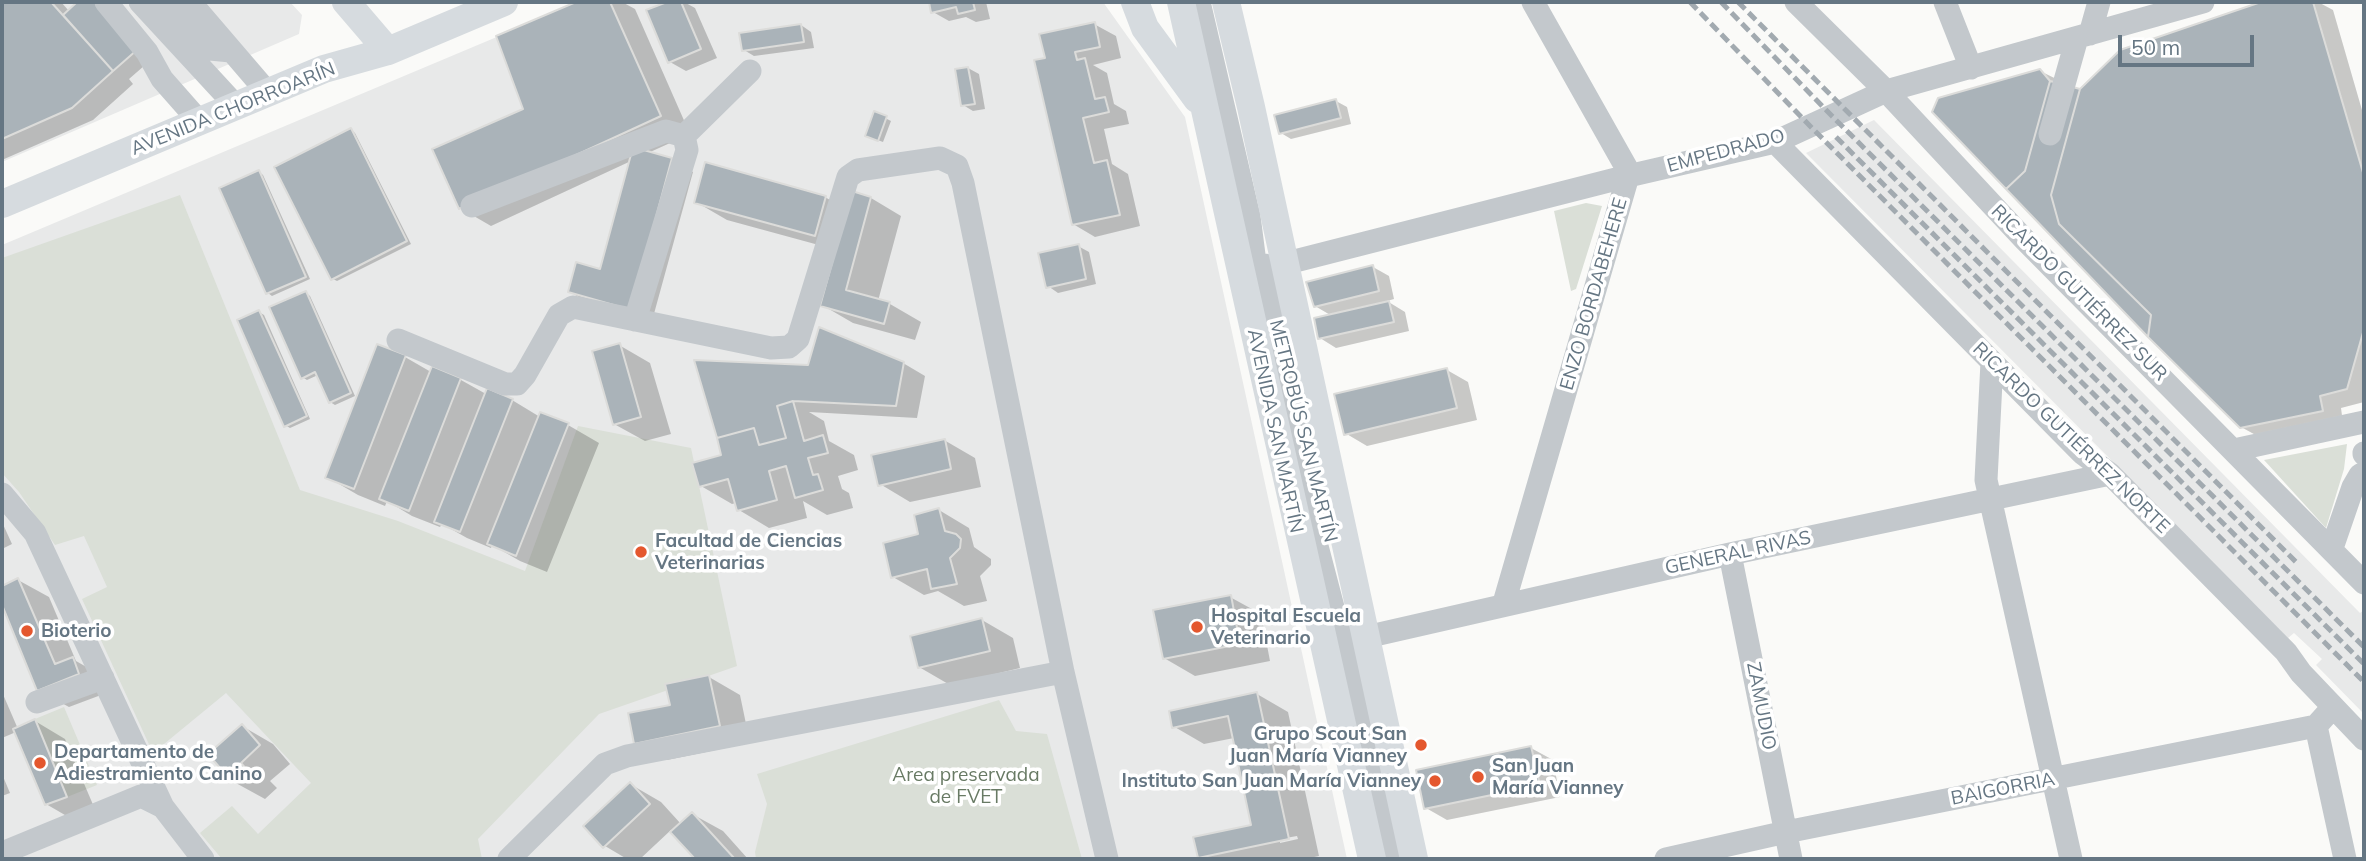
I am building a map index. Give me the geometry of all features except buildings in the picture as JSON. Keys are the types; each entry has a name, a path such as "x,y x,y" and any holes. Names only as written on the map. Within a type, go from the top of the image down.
{"main road":[{"path":"346,2 388,51"},
{"name":"AVENIDA CHORROARÍN","path":"2,204 324,69 388,51 504,2"},
{"path":"1135,2 1145,28 1205,110"},
{"name":"AVENIDA SAN MARTÍN","path":"1181,2 1205,110 1262,270 1366,637 1414,859"},
{"name":"AVENIDA SAN MARTÍN","path":"1226,2 1251,107 1262,270 1334,696 1372,859"}],"street":[{"path":"106,2 147,52 162,79 199,121"},
{"path":"141,2 236,106"},
{"path":"162,2 200,43 210,49 231,51"},
{"path":"190,2 268,93"},
{"name":"METROBÚS SAN MARTÍN","path":"1199,2 1303,448 1355,643 1401,859"},
{"name":"METROBÚS SAN MARTÍN","path":"1213,2 1258,214 1262,270 1259,298 1292,450 1340,634 1390,859"},
{"name":"ENZO BORDABEHERE","path":"1504,604 1628,176 1626,167 1533,2"},
{"name":"RICARDO GUTIÉRREZ SUR","path":"1797,2 1886,90 2024,239 2364,583"},
{"path":"1945,2 1970,68"},
{"path":"2050,134 2084,36 2099,2"},
{"name":"EMPEDRADO","path":"1262,270 1628,176 1774,142 1886,90 2203,2"},
{"path":"684,136 750,71"},
{"path":"472,205 666,131 684,136"},
{"path":"635,320 687,150 684,136"},
{"name":"RICARDO GUTIÉRREZ NORTE","path":"1774,142 2082,453 2110,474 2286,652 2301,673 2364,738"},
{"path":"398,340 505,384 517,384 525,375 559,316 573,307 771,348 789,347 798,339 848,177 858,170 940,158 957,166 963,183 1063,671 1107,859"},
{"path":"1992,362 1986,480 2071,859"},
{"path":"2234,450 2364,422"},
{"path":"2332,548 2353,487 2364,473"},
{"name":"GENERAL RIVAS","path":"1366,637 1730,554 2110,474"},
{"path":"2,494 36,533 163,807 203,859"},
{"name":"ZAMUDIO","path":"1730,554 1791,859"},
{"name":"METROBÚS SAN MARTÍN","path":"1328,587 1334,696"},
{"path":"509,859 605,764 627,756 1063,671"},
{"path":"37,702 103,678"},
{"path":"2333,707 2316,726 2345,859"},
{"name":"BAIGORRIA","path":"1667,859 1786,832 2316,726"},
{"path":"2,853 142,796 163,807"}],"shaded area":[{"path":"2,2 290,2 302,15 299,34 2,162"},
{"name":"Facultad de Ciencias Veterinarias","path":"580,2 1103,2 1185,117 1347,859 2,859 2,245"},
{"path":"1874,120 2360,613 2364,610 2364,714 2316,665 2322,659 2294,633 2288,638 1806,153"}],"green space":[{"path":"180,195 300,490 398,521 525,571 578,426 691,448 737,666 599,714 478,839 482,859 222,859 200,833 232,806 258,834 311,783 226,693 153,753 82,599 107,587 84,536 55,545 19,492 2,473 2,258"},
{"path":"1586,203 1602,206 1576,289 1571,291 1554,211"},
{"path":"2347,444 2344,469 2326,528 2264,460"},
{"name":"Area preservada de FVET","path":"999,700 1016,731 1047,734 1082,859 756,859 755,852 767,804 757,774"},
{"path":"64,707 97,785 67,797 35,719"}],"railway":[{"path":"1690,2 2364,682"},
{"path":"1721,2 2364,647"},
{"path":"1738,2 2296,562"},
{"path":"1836,137 2364,664"}],"place":[{"name":"Facultad de Ciencias Veterinarias","path":"641,552"},
{"name":"Hospital Escuela Veterinario","path":"1197,627"},
{"name":"Bioterio","path":"27,631"},
{"name":"Grupo Scout San Juan María Vianney","path":"1421,745"},
{"name":"Departamento de Adiestramiento Canino","path":"40,763"},
{"name":"San Juan María Vianney","path":"1478,777"},
{"name":"Instituto San Juan María Vianney","path":"1435,781"}]}
